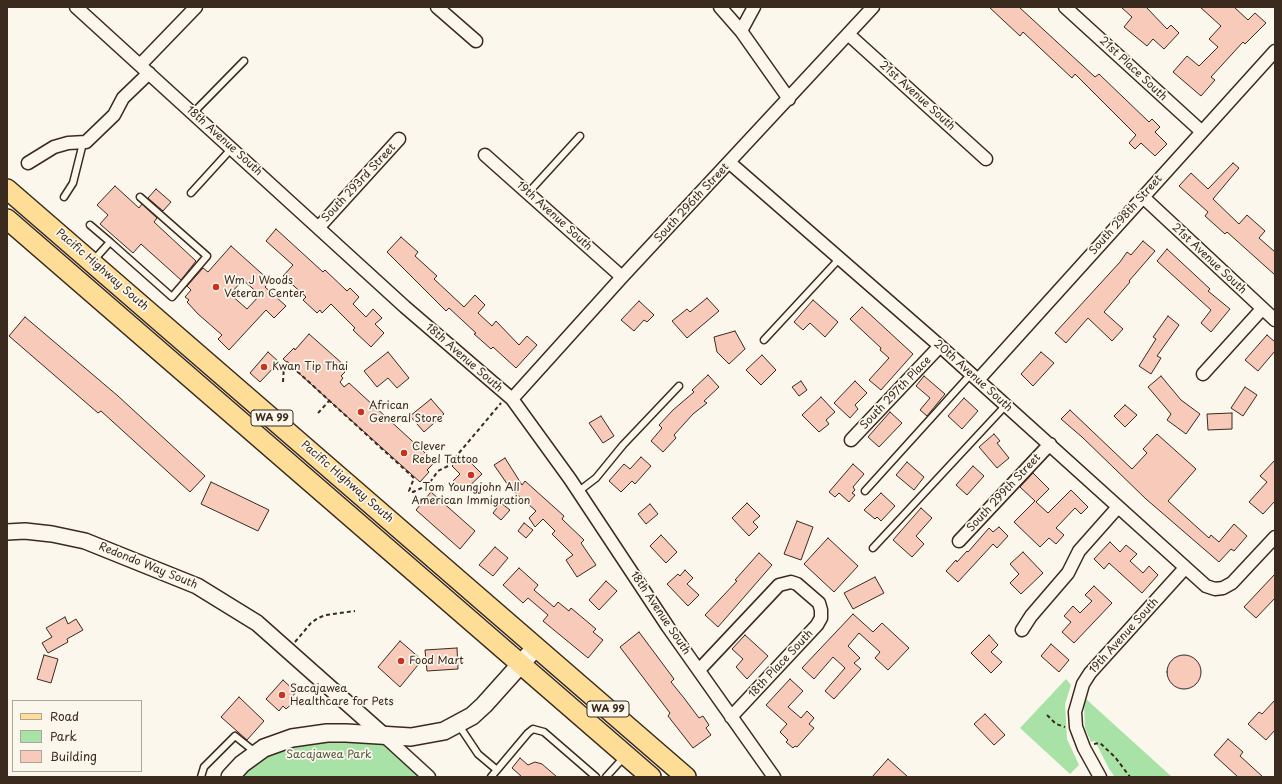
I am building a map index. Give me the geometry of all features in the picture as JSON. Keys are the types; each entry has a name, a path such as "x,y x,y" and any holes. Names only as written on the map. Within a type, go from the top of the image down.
{"main road":[{"name":"Pacific Highway South","path":"9,194 92,262 686,777"},
{"path":"13,224 29,225 34,227 92,277 154,316"},
{"name":"WA 99","path":"13,224 651,777"},
{"path":"230,777 256,753 276,743 308,736 346,733 382,734 411,737 429,735 444,731 458,724 484,705 536,647"}],"street":[{"name":"18th Avenue South","path":"76,7 405,307 510,398 579,491 699,670 774,777"},
{"path":"140,65 196,7"},
{"path":"437,7 476,41"},
{"path":"720,7 741,30 789,99"},
{"path":"741,30 754,7"},
{"name":"South 296th Street","path":"510,398 730,163 873,7"},
{"name":"21st Place South","path":"1065,7 1201,131"},
{"name":"21st Avenue South","path":"848,34 986,159"},
{"name":"South 298th Street","path":"974,377 1143,197 1201,131 1275,51"},
{"path":"28,162 54,147 68,143 83,143 96,134 114,115 123,98 150,73"},
{"name":"South 293rd Street","path":"319,227 400,139"},
{"name":"19th Avenue South","path":"485,155 622,277"},
{"name":"20th Avenue South","path":"730,163 940,346 1206,586 1215,589 1223,588 1232,583 1275,537"},
{"name":"21st Avenue South","path":"1143,197 1275,320"},
{"path":"1203,374 1262,308"},
{"name":"South 297th Place","path":"851,440 940,346"},
{"name":"South 299th Street","path":"958,541 1050,444"},
{"path":"1022,630 1031,616 1068,573 1079,551 1118,508"},
{"name":"Redondo Way South","path":"7,532 25,531 45,533 85,541 170,573 197,586 242,612 288,650 382,734"},
{"name":"19th Avenue South","path":"1100,777 1084,748 1076,727 1076,702 1083,684 1090,673 1185,568"},
{"name":"18th Place South","path":"699,670 779,585 791,582 797,584 819,603 821,618 818,625 732,717"},
{"path":"382,734 429,777"}],"lane":[{"path":"193,113 244,61"},
{"path":"528,193 580,136"},
{"path":"64,197 74,183 83,143"},
{"path":"191,193 232,148"},
{"path":"90,225 172,297 207,256 140,197"},
{"path":"92,262 110,242"},
{"path":"764,340 840,258"},
{"path":"865,491 974,377"},
{"path":"579,491 596,478 623,445 679,386"},
{"path":"873,548 1006,405"},
{"path":"458,724 478,754 497,770"},
{"path":"491,777 528,733 533,730 539,730 596,777"},
{"path":"201,777 204,767 235,736 256,753"},
{"path":"606,777 626,755"}],"path":[{"path":"283,382 284,366 287,362 414,478 409,491 413,492 428,485 438,471 448,466 510,398"},
{"path":"318,413 329,401"},
{"path":"288,650 304,631 318,618 326,615 355,611"},
{"path":"1097,750 1094,743 1100,743 1115,757 1130,777"}],"green space":[{"path":"1066,679 1071,685 1065,704 1067,739 1079,765 1070,774 1020,728"},
{"path":"1086,699 1172,777 1115,777 1109,769 1095,741 1091,742 1085,728 1084,704"},
{"name":"Sacajawea Park","path":"373,734 429,777 230,777 264,748"}],"building":[{"path":"989,7 1019,7 1095,77 1099,74 1149,122 1152,119 1160,127 1155,132 1167,144 1155,156 1141,143 1135,149 1129,143 1136,135 1075,74 1072,78 1023,32 1020,36"},
{"path":"1121,7 1146,7 1167,29 1171,25 1179,33 1164,49 1153,39 1147,46 1124,27 1132,17"},
{"path":"1200,7 1234,7 1248,20 1255,13 1266,23 1245,44 1243,42 1211,77 1215,80 1201,96 1173,72 1187,56 1199,66 1218,47 1209,39 1221,26"},
{"path":"1233,163 1239,168 1213,199 1239,224 1247,215 1265,231 1259,238 1275,252 1275,275 1227,232 1225,234 1205,216 1208,212 1179,186 1191,173 1208,189"},
{"path":"115,186 139,208 142,204 157,218 154,222 196,261 181,280 141,244 133,253 100,224 108,215 97,205"},
{"path":"156,189 171,202 163,211 148,198"},
{"path":"276,229 323,272 325,270 347,291 350,288 359,297 353,304 366,317 373,309 382,318 375,324 384,333 371,347 353,330 355,328 331,304 322,313 320,310 317,313 303,300 306,297 283,276 293,265 266,241"},
{"path":"401,237 418,252 415,256 437,276 434,279 464,307 475,295 485,305 478,313 492,326 496,321 519,345 527,336 537,345 516,368 493,347 491,349 474,334 476,333 449,308 446,311 387,252"},
{"path":"1143,241 1155,251 1104,312 1123,329 1112,341 1088,318 1066,343 1055,333 1120,262 1127,252 1131,255"},
{"name":"Wm J Woods Veteran Center","path":"231,246 270,281 265,287 286,306 274,318 266,310 229,350 218,339 222,335 198,314 187,302 189,300 185,297 191,290 187,286 203,268 208,272","holes":["243,280 260,295 247,309 230,294"]},
{"path":"1167,249 1210,289 1208,291 1230,309 1211,332 1201,323 1211,310 1157,261"},
{"path":"707,298 719,311 687,338 672,321 687,309 690,312"},
{"path":"813,300 838,322 825,337 810,323 803,330 794,322"},
{"path":"639,301 654,315 647,322 644,320 634,331 621,320"},
{"path":"862,307 913,354 881,390 869,380 889,358 880,350 881,348 850,319"},
{"path":"1168,316 1179,325 1157,356 1161,358 1151,374 1139,366 1156,339 1153,337"},
{"path":"25,317 118,396 205,476 190,492 101,411 98,413 9,336"},
{"path":"735,331 745,349 729,364 717,352 714,337"},
{"path":"309,334 344,365 341,368 345,372 341,376 343,378 340,382 344,387 349,383 435,462 427,470 429,472 420,482 283,359 294,348 295,350"},
{"path":"1267,335 1275,342 1275,351 1258,371 1245,360"},
{"name":"Kwan Tip Thai","path":"268,352 279,362 260,382 250,373"},
{"path":"388,352 409,378 397,388 388,378 377,387 364,371"},
{"path":"1041,352 1054,363 1033,386 1021,374"},
{"path":"762,355 776,370 761,385 746,370"},
{"path":"708,375 719,387 704,401 707,403 693,414 674,435 676,438 663,452 651,441 662,428 659,425 673,410 694,392 692,390"},
{"path":"924,376 945,394 927,416 920,410 930,398 916,386"},
{"path":"1161,376 1181,400 1200,414 1186,434 1167,420 1171,414 1148,387"},
{"path":"801,381 807,390 799,396 792,387"},
{"path":"855,381 867,393 855,405 858,409 850,418 834,403"},
{"path":"1245,387 1257,395 1243,416 1231,408"},
{"path":"821,397 835,412 826,420 829,424 819,432 802,415"},
{"path":"964,398 978,411 962,429 948,416"},
{"path":"431,399 444,414 424,432 410,416"},
{"path":"1125,405 1137,415 1125,427 1114,416"},
{"path":"1070,410 1132,469 1147,453 1143,449 1157,434 1196,469 1168,501 1209,538 1211,535 1219,542 1234,524 1247,536 1234,551 1231,549 1219,562 1146,499 1082,437 1061,419"},
{"path":"890,412 902,423 879,447 868,437"},
{"path":"1232,413 1232,429 1208,430 1207,414"},
{"path":"601,416 614,436 603,443 589,423"},
{"path":"994,434 1000,441 997,443 1009,458 997,468 979,447"},
{"path":"463,455 482,474 463,492 453,481 460,474 452,466"},
{"path":"641,457 651,466 635,484 632,481 621,492 609,481 624,464 630,469"},
{"path":"505,458 522,485 525,481 564,516 562,519 584,540 581,543 596,565 577,577 566,560 573,555 552,534 555,531 543,519 535,527 529,518 536,511 510,488 494,465"},
{"path":"1275,460 1275,501 1263,514 1249,502 1267,482 1260,476"},
{"path":"907,462 924,477 914,490 896,475"},
{"path":"853,464 864,474 853,487 855,490 852,493 855,495 849,502 839,493 835,497 829,492"},
{"path":"973,466 984,476 967,495 956,485"},
{"path":"1033,473 1049,489 1036,502 1048,513 1071,490 1088,507 1081,514 1075,508 1056,528 1064,535 1056,544 1049,538 1040,547 1014,522 1035,501 1020,487"},
{"path":"211,482 269,510 258,531 201,504"},
{"path":"431,492 475,531 460,549 416,510"},
{"path":"881,493 895,506 881,521 877,517 875,519 864,510"},
{"path":"501,503 510,510 501,520 493,513"},
{"path":"747,503 760,516 753,522 758,527 749,536 732,518"},
{"path":"650,504 658,514 646,524 638,514"},
{"path":"921,508 932,518 916,536 924,544 912,557 893,540"},
{"path":"797,521 813,527 801,560 784,554"},
{"path":"524,523 533,530 526,538 518,531"},
{"path":"999,527 1008,536 997,548 993,544 958,582 946,571 956,560 957,562 967,551 968,552 989,528 993,532"},
{"path":"661,535 677,552 666,563 650,546"},
{"path":"828,538 858,566 834,592 804,564"},
{"path":"1110,542 1120,552 1126,545 1137,554 1130,561 1143,573 1149,566 1158,575 1142,593 1109,563 1104,569 1094,559"},
{"path":"495,547 508,558 493,576 479,565"},
{"path":"1023,552 1043,573 1021,594 1010,583 1019,574 1010,564"},
{"path":"759,553 772,565 718,627 705,615 737,581 735,580"},
{"path":"519,568 538,585 534,590 554,607 558,602 569,611 571,608 596,629 593,632 603,640 588,658 543,621 548,615 528,598 523,603 503,585"},
{"path":"685,570 693,578 687,584 699,595 688,606 667,584 678,574 680,576"},
{"path":"1275,574 1275,598 1256,618 1244,607"},
{"path":"875,577 884,593 853,609 844,593"},
{"path":"606,581 617,591 599,610 589,600"},
{"path":"1094,586 1112,603 1074,643 1062,632 1071,622 1064,616 1073,606 1080,613 1092,601 1085,595"},
{"path":"853,614 873,632 882,623 909,648 888,670 875,658 880,652 859,633 848,646 860,658 854,663 861,669 834,699 825,691 845,668 833,657 814,679 802,668"},
{"path":"65,617 68,624 76,619 83,630 67,639 68,642 48,653 42,643 52,637 46,628"},
{"path":"639,632 674,679 671,682 699,718 703,716 709,725 706,728 711,735 693,748 668,716 670,713 620,647"},
{"path":"745,635 768,656 747,679 736,667 743,659 732,649"},
{"path":"989,635 998,645 991,652 1002,662 991,673 971,653"},
{"name":"Food Mart","path":"400,641 422,660 400,687 378,667"},
{"path":"1051,644 1069,660 1059,672 1041,656"},
{"path":"457,648 458,669 427,671 425,650"},
{"path":"44,655 58,659 51,683 37,679"},
{"path":"1184,655 1196,660 1201,672 1196,684 1184,689 1172,684 1167,672 1172,660"},
{"path":"790,679 803,691 788,707 801,718 807,711 814,718 809,724 814,728 797,747 795,746 793,748 786,742 788,740 780,732 787,724 766,705"},
{"name":"Sacajawea Healthcare for Pets","path":"283,680 296,692 292,697 296,700 286,709 283,706 279,711 266,699"},
{"path":"239,697 264,721 247,740 221,717"},
{"path":"1275,700 1275,730 1266,740 1248,724 1259,712 1262,714"},
{"path":"985,714 1005,735 994,745 974,724"},
{"path":"1228,739 1243,752 1240,756 1263,777 1238,777 1214,755"},
{"path":"520,758 528,765 535,762 542,764 557,777 522,777 512,768"},
{"path":"888,759 908,777 872,777"}],"place":[{"name":"Wm J Woods Veteran Center","path":"216,287"},
{"name":"Kwan Tip Thai","path":"264,367"},
{"name":"African General Store","path":"361,412"},
{"name":"Clever Rebel Tattoo","path":"404,453"},
{"name":"Tom Youngjohn All American Immigration","path":"471,475"},
{"name":"Food Mart","path":"401,661"},
{"name":"Sacajawea Healthcare for Pets","path":"282,695"}]}
